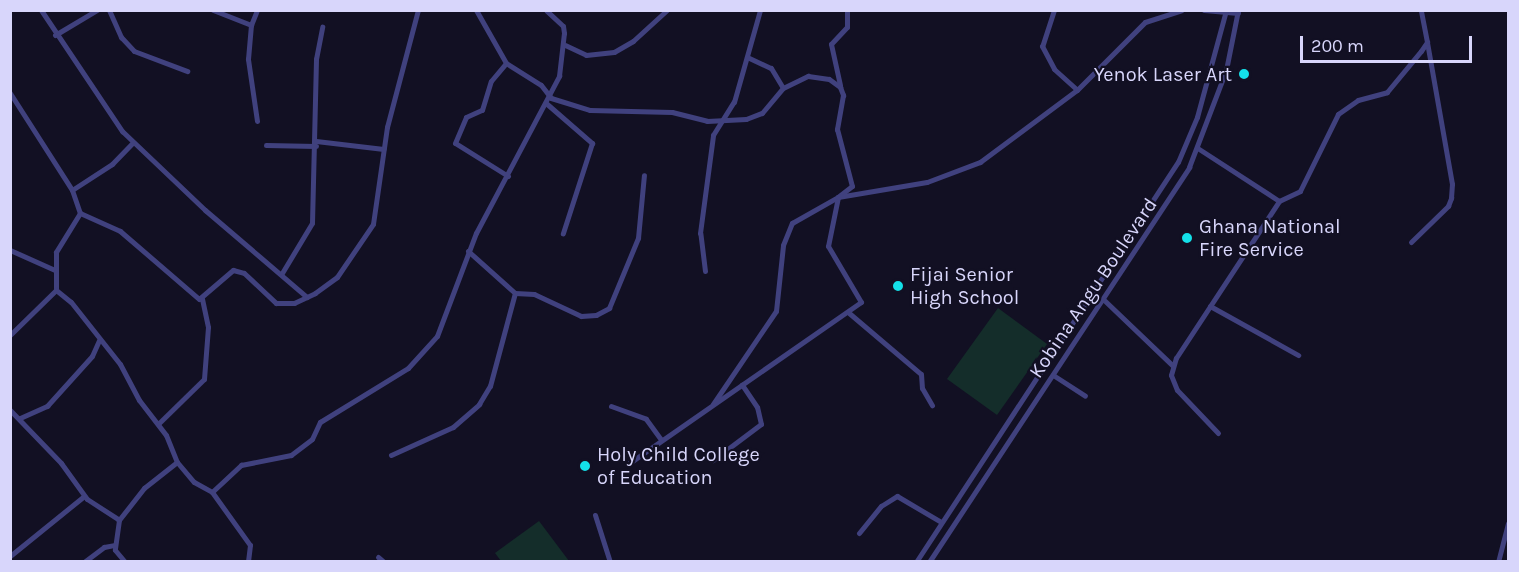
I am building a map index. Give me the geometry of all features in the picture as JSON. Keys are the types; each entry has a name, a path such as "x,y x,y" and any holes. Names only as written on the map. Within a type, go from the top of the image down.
{"street":[{"path":"41,10 55,35 133,142 205,210 282,273 307,297"},
{"path":"55,35 97,10"},
{"path":"109,10 121,37 134,51 187,70"},
{"path":"213,10 251,25"},
{"path":"257,10 251,25 248,72 257,121"},
{"path":"202,299 233,270 244,273 276,303 284,305 307,297 337,277 369,232 376,213 384,149 418,10"},
{"path":"476,10 506,63 541,85 551,98 600,112 672,112 723,120 746,119 762,113 783,88 797,79 818,76 834,81 843,95"},
{"path":"212,492 241,465 291,455 312,439 320,422 416,362 441,332 468,251 551,98 565,45 563,26 546,10"},
{"path":"565,45 586,55 614,52 633,41 666,10"},
{"path":"705,271 700,233 712,135 734,102 760,10"},
{"path":"712,405 776,311 783,245 788,229 798,218 838,197 852,186 837,129 843,95 831,44 847,27 847,10"},
{"path":"1054,10 1042,46 1054,69 1077,90"},
{"path":"838,197 927,182 969,167 1077,90 1145,22 1181,10"},
{"path":"1204,10 1238,12"},
{"path":"1411,242 1448,206 1452,184 1421,10"},
{"name":"Kobina Angu Boulevard","path":"916,561 1178,162 1197,117 1226,11"},
{"name":"Kobina Angu Boulevard","path":"929,561 1104,300 1199,148 1226,70 1238,12"},
{"path":"282,273 312,223 316,143 316,59 322,27"},
{"path":"1218,433 1181,396 1171,375 1173,366 1279,201 1300,191 1338,114 1358,100 1388,92 1427,42"},
{"path":"747,57 771,68 783,88"},
{"path":"506,63 491,81 482,110 466,117 454,143 508,176"},
{"path":"10,93 72,190 80,213 120,231 202,299 208,327 204,379 159,423"},
{"path":"547,105 592,143 563,233"},
{"path":"72,190 112,164 133,142"},
{"path":"266,145 316,143 384,149"},
{"path":"1199,148 1279,201"},
{"path":"468,251 515,293 534,294 581,316 596,315 609,308 638,238 644,175"},
{"path":"628,464 849,313 860,298 828,246 838,197"},
{"path":"80,213 56,252 56,290 71,303 159,423 177,462 194,482 212,492 250,545 248,561"},
{"path":"10,250 55,270"},
{"path":"10,335 56,290"},
{"path":"391,455 444,432 483,399 515,293"},
{"path":"1104,300 1173,366"},
{"path":"1210,306 1298,355"},
{"path":"849,313 921,374 924,393 932,405"},
{"path":"20,418 47,406 92,356 99,340"},
{"path":"1053,375 1085,396"},
{"path":"713,460 761,424 757,407 742,385"},
{"path":"611,406 646,418 661,440"},
{"path":"10,410 61,463 84,496 119,520"},
{"path":"125,561 116,555 114,545 119,520 144,488 177,462"},
{"path":"10,556 84,496"},
{"path":"860,533 881,506 897,496 941,522"},
{"path":"595,515 610,561"},
{"path":"1498,561 1508,526"},
{"path":"84,561 104,547 114,545"},
{"path":"378,557 384,561"}],"green space":[{"path":"998,308 1047,344 997,415 947,379"},
{"path":"539,521 569,561 501,561 495,553"}],"place":[{"name":"Yenok Laser Art","path":"1244,74"},
{"name":"Ghana National Fire Service","path":"1187,238"},
{"name":"Fijai Senior High School","path":"898,286"},
{"name":"Holy Child College of Education","path":"585,466"}]}
